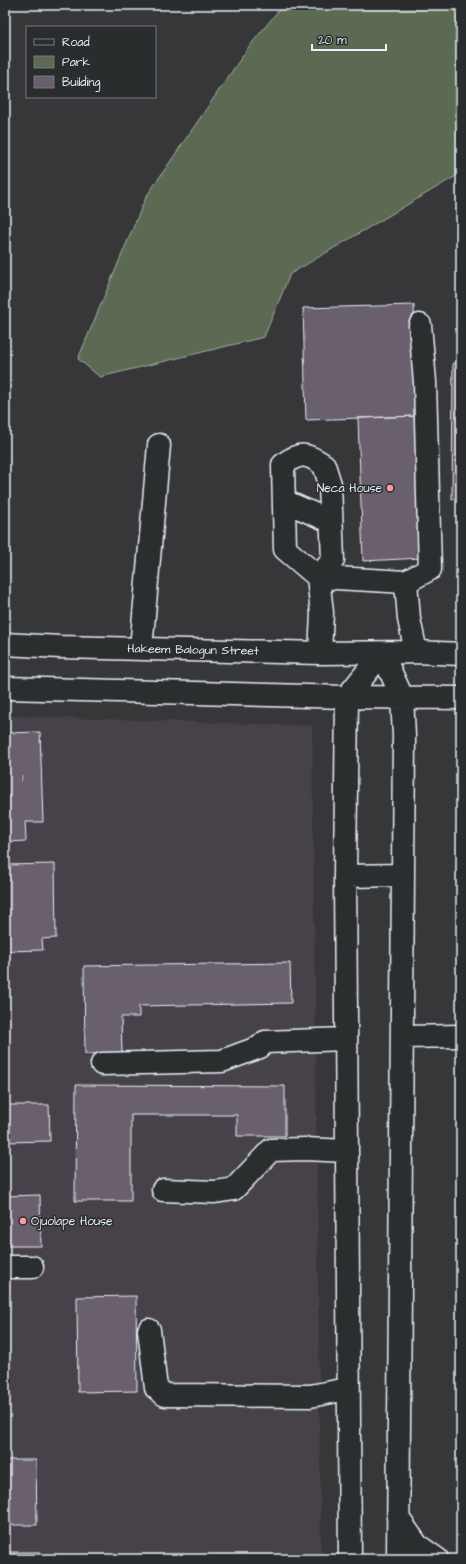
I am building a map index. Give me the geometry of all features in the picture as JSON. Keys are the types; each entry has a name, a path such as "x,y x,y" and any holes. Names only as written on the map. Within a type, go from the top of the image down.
{"street":[{"path":"320,653 322,613 318,577 333,560 330,521 330,484 324,465 310,456 293,457 283,465 285,549 318,577 406,582 430,569 425,382 420,324"},
{"path":"141,649 159,445"},
{"path":"284,500 330,521"},
{"path":"406,582 409,619 416,652"},
{"name":"Hakeem Balogun Street","path":"5,644 320,653 416,652 461,654"},
{"path":"350,1559 345,876 347,697 382,653 402,697 404,736 398,1559"},
{"path":"5,688 347,697 461,698"},
{"path":"345,876 403,875"},
{"path":"402,1037 461,1036"},
{"path":"102,1064 222,1061 260,1047 265,1042 346,1040"},
{"path":"163,1190 215,1192 234,1189 270,1150 306,1149 347,1151"},
{"path":"5,1267 32,1267"},
{"path":"149,1330 156,1388 165,1395 310,1396 348,1389"},
{"path":"398,1518 417,1545 437,1559"}],"shaded area":[{"path":"5,716 312,726 321,1559 5,1559"}],"green space":[{"path":"283,5 461,5 461,173 290,274 264,337 100,377 78,359 146,197 248,48"}],"building":[{"path":"414,305 417,416 306,420 303,308"},
{"path":"453,363 461,363 461,499 452,499"},
{"name":"Neca House","path":"417,416 422,558 363,561 358,418"},
{"path":"40,732 43,822 25,822 26,841 5,842 5,733"},
{"path":"55,864 56,938 42,939 43,950 5,951 5,865"},
{"path":"290,963 291,1003 139,1006 139,1017 121,1017 122,1053 85,1054 84,966"},
{"path":"76,1085 285,1086 285,1136 237,1136 237,1115 131,1115 131,1201 75,1201"},
{"path":"5,1105 49,1105 50,1141 5,1142"},
{"name":"Ojuolape House","path":"40,1195 41,1246 5,1246 5,1196"},
{"path":"136,1296 137,1391 78,1392 77,1297"},
{"path":"5,1460 36,1460 37,1525 5,1525"},
{"path":"5,1552 41,1552 41,1559 5,1559"}],"place":[{"name":"Neca House","path":"390,488"},
{"name":"Ojuolape House","path":"23,1221"}]}
